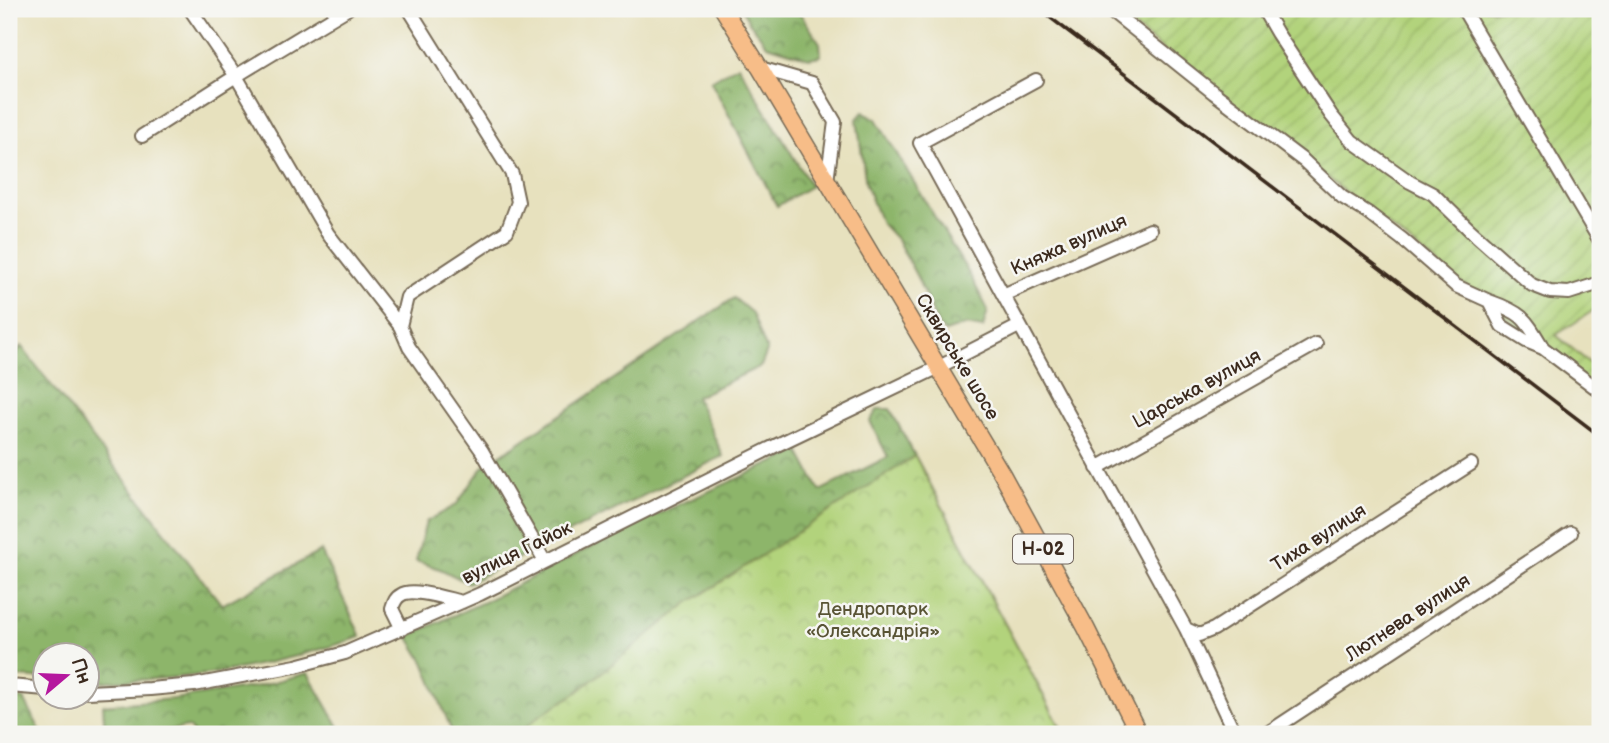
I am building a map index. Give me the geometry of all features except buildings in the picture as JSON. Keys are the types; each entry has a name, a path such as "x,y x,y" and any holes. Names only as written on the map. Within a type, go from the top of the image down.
{"main road":[{"name":"Сквирське шосе","path":"723,9 1002,474 1086,628 1139,734"}],"street":[{"path":"190,9 236,76 328,234 400,326 409,346 482,451 545,561"},
{"path":"142,136 347,9"},
{"path":"400,326 407,298 507,231 518,202 512,174 409,9"},
{"path":"1109,9 1214,93 1304,160 1342,197 1402,239 1456,286 1514,310 1528,324 1543,348"},
{"path":"1263,9 1331,115 1352,141 1410,182 1433,194 1532,285 1550,292 1569,293 1600,283"},
{"path":"1464,9 1600,241"},
{"path":"760,68 812,83 835,122 827,181"},
{"path":"1036,80 920,143 1186,629 1235,734"},
{"name":"Княжа вулиця","path":"1003,295 1150,230"},
{"path":"1489,301 1503,326 1543,348 1600,391"},
{"name":"вулиця Гайок","path":"102,691 194,685 296,666 345,653 462,602 1019,326"},
{"name":"Царська вулиця","path":"1097,468 1316,344"},
{"name":"Тиха вулиця","path":"1186,629 1199,635 1214,629 1471,464"},
{"name":"Лютнева вулиця","path":"1266,734 1571,533"},
{"path":"401,629 392,609 395,600 403,592 462,602"},
{"path":"9,686 32,688"},
{"path":"1595,734 1600,730"}],"green space":[{"path":"742,9 797,9 820,43 821,56 809,58 767,45"},
{"path":"1111,9 1600,9 1600,306 1556,335 1600,372 1600,391"},
{"path":"738,65 811,186 777,206 711,81"},
{"path":"863,112 876,119 971,277 988,310 983,328 966,325 945,332 938,325 898,241 881,223 866,185 857,119"},
{"path":"734,298 752,313 767,351 761,366 696,397 723,456 468,583 416,561 426,522 456,505 483,467"},
{"path":"21,346 222,605 321,551 361,637 309,653 221,672 102,681 102,642 32,642 32,678 9,676 9,368"},
{"name":"Дендропарк «Олександрія»","path":"878,409 890,409 1064,734 453,734 424,662 408,636 486,601 636,524 799,451 820,491 888,457 870,421"},
{"name":"Дендропарк «Олександрія»","path":"915,456 1064,734 518,734 539,716 576,693 687,604"},
{"path":"308,673 343,734 194,734 188,727 156,734 105,734 103,705 174,699 259,686"},
{"path":"9,697 24,699 42,734 9,734"}],"railway":[{"path":"1039,9 1600,436"}]}
